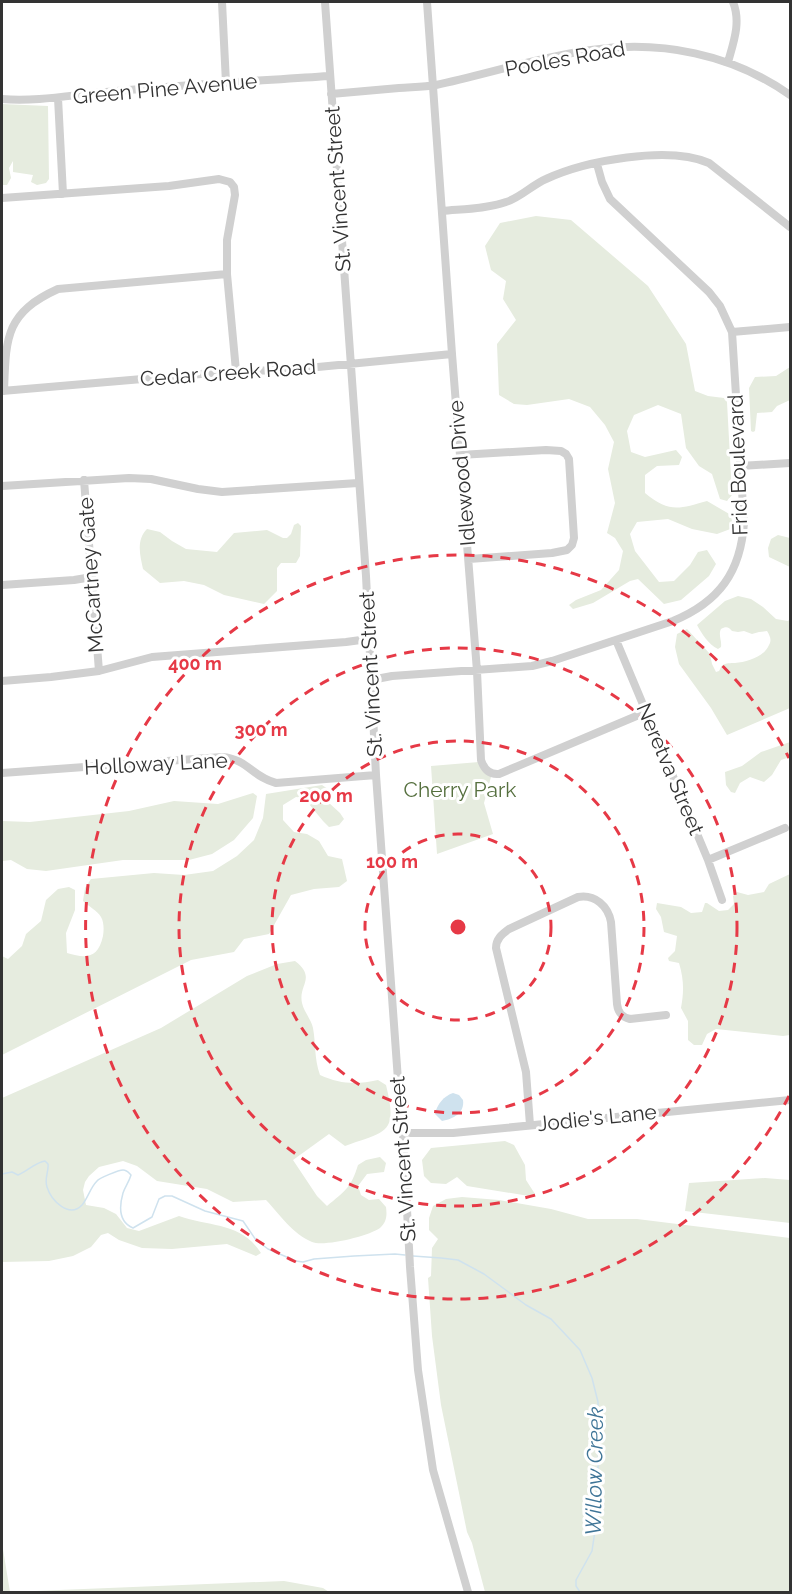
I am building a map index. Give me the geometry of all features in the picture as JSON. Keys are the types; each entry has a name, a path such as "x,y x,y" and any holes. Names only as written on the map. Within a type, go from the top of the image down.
{"street":[{"path":"222,2 226,83"},
{"name":"St. Vincent Street","path":"325,2 366,576 376,774 398,1080 404,1133 410,1267 418,1370 434,1470 468,1593"},
{"name":"Idlewood Drive","path":"427,2 477,671 481,760 486,770 494,774 504,772 646,712"},
{"path":"728,62 738,20 733,2"},
{"name":"Pooles Road","path":"331,94 433,85 590,50 618,47 666,48 688,51 728,62 762,77 790,95"},
{"name":"Green Pine Avenue","path":"2,99 58,98 106,92 329,76"},
{"path":"58,98 63,194"},
{"path":"442,211 508,202 546,179 597,164 634,157 677,156 698,159 718,170 790,227"},
{"name":"Frid Boulevard","path":"371,680 392,676 543,664 692,613 710,601 724,585 736,564 743,538 744,522 732,332 720,306 709,292 610,199 602,183 597,164"},
{"path":"2,198 169,186 219,179 230,182 234,187 235,195 227,240 227,274 236,371"},
{"path":"3,391 6,345 12,326 40,297 58,289 227,274"},
{"path":"732,332 790,327"},
{"name":"Cedar Creek Road","path":"3,391 236,371 287,370 452,354"},
{"path":"460,454 546,450 561,451 569,459 573,538 572,545 567,550 469,559"},
{"path":"741,466 790,463"},
{"path":"2,486 129,478 151,479 222,492 358,483"},
{"name":"McCartney Gate","path":"84,480 99,670"},
{"path":"2,585 92,577"},
{"path":"2,681 99,670 152,657 368,639"},
{"name":"Neretva Street","path":"616,640 708,860 722,900"},
{"name":"Holloway Lane","path":"2,773 222,758 237,760 260,777 276,783 376,774"},
{"path":"708,860 785,828"},
{"path":"530,1125 526,1072 496,948 497,941 502,934 578,897 587,896 595,899 607,911 611,922 619,1012 625,1018 630,1019 666,1015"},
{"name":"Jodie's Lane","path":"404,1133 453,1133 790,1100"}],"green space":[{"path":"2,104 48,106 49,179 46,183 37,185 31,182 33,175 13,172 13,161 9,168 11,178 7,185 2,185"},
{"path":"536,216 571,220 648,286 686,344 695,391 708,396 724,398 727,402 732,495 727,501 720,499 712,474 699,466 686,448 681,414 658,405 634,415 627,431 631,452 645,457 676,450 682,457 679,465 657,466 645,475 645,493 661,504 674,508 707,501 731,515 733,528 717,534 692,529 668,519 637,522 630,534 635,551 659,582 674,581 690,565 698,552 707,550 716,564 709,576 681,600 664,604 638,579 630,581 593,603 573,609 569,605 601,590 619,570 623,551 615,538 607,533 615,503 608,469 614,442 605,425 590,407 569,399 527,405 514,404 499,395 497,344 516,320 503,299 506,281 491,270 485,246 500,223"},
{"path":"790,367 790,400 777,406 772,412 757,413 755,431 751,431 749,388 755,377 776,376"},
{"path":"298,523 301,526 300,556 296,563 281,563 277,568 277,591 264,604 224,595 204,585 184,581 160,583 143,569 140,543 147,529 160,532 186,549 217,552 234,533 267,530 287,538 294,525"},
{"path":"778,535 790,538 790,567 769,557 768,548 771,539"},
{"path":"738,596 751,599 776,619 788,621 790,619 790,708 727,735 711,708 679,664 675,647 677,634 687,629 710,654 716,672 724,664 750,660 763,653 770,641 767,631 752,634 723,628 720,633 721,647 718,649 708,642 697,625 725,601"},
{"path":"790,742 790,757 781,760 772,775 764,782 750,777 740,783 735,793 731,792 726,785 725,772 742,766 761,752"},
{"name":"Cherry Park","path":"479,762 483,771 491,777 484,803 493,834 437,854 431,766"},
{"path":"322,785 331,791 328,802 344,819 339,825 329,827 304,798 296,797 283,805 283,820 294,832 307,834 319,841 328,856 342,859 347,881 339,887 314,889 291,895 269,934 244,939 234,952 191,960 2,1055 2,956 8,959 22,946 26,934 41,921 46,900 58,889 69,887 75,890 75,910 66,933 67,953 80,956 91,955 101,943 104,929 99,915 83,901 85,888 91,879 154,873 184,875 213,871 237,856 254,840 263,818 266,794"},
{"path":"253,793 257,796 253,818 234,840 212,854 189,860 123,860 46,871 27,869 11,860 2,861 2,821 30,822 129,811 174,801 218,804"},
{"path":"790,874 790,1035 716,1029 707,1034 702,1045 694,1045 688,1040 688,1021 681,1008 683,986 679,963 669,961 668,958 675,951 677,936 664,932 661,917 656,909 657,903 681,907 691,913 702,912 705,903 719,911 728,910 734,904 733,896 737,892 748,895 764,892 769,884"},
{"path":"295,961 305,972 301,997 313,1028 320,1075 348,1083 378,1080 386,1085 391,1113 386,1128 380,1133 345,1146 329,1134 293,1160 317,1196 327,1206 347,1188 358,1165 366,1160 380,1157 386,1163 384,1172 367,1174 358,1186 361,1195 369,1200 379,1199 386,1207 386,1218 382,1226 346,1240 326,1243 312,1242 293,1229 266,1200 233,1202 207,1189 157,1181 137,1166 123,1161 99,1167 89,1176 83,1190 86,1205 104,1208 116,1214 127,1228 139,1231 179,1216 224,1227 244,1236 261,1253 256,1256 227,1244 172,1249 142,1248 119,1240 108,1233 101,1235 91,1247 73,1256 49,1261 2,1262 2,1098 161,1028 247,976 277,964"},
{"path":"505,1141 514,1145 525,1165 526,1180 535,1194 529,1196 467,1186 457,1177 446,1184 431,1183 424,1176 422,1160 431,1148"},
{"path":"765,1178 790,1180 790,1223 685,1211 689,1183"},
{"path":"462,1197 499,1200 551,1209 588,1219 637,1219 790,1238 790,1592 485,1592 467,1532 441,1405 432,1336 428,1278 431,1276 432,1248 438,1239 429,1230 429,1218 433,1206 446,1199"},
{"path":"2,1543 10,1592 2,1592"},
{"path":"284,1581 323,1588 329,1592 10,1592"}],"water":[{"path":"453,1093 459,1095 463,1100 462,1108 454,1117 442,1121 435,1114 437,1107 441,1101"}],"waterway":[{"name":"Willow Creek","path":"2,1174 12,1172 18,1175 45,1161 48,1164 46,1181 49,1192 61,1206 72,1210 82,1205 99,1180 124,1170 131,1175 123,1193 121,1214 125,1222 133,1228 152,1217 159,1199 172,1196 205,1211 243,1221 256,1240 268,1249 296,1261 354,1256 405,1255"},
{"name":"Willow Creek","path":"413,1256 458,1260 484,1274 526,1305 551,1319 580,1350 592,1378 598,1402 599,1439 596,1524 592,1551 576,1580 576,1586 580,1592"}]}
